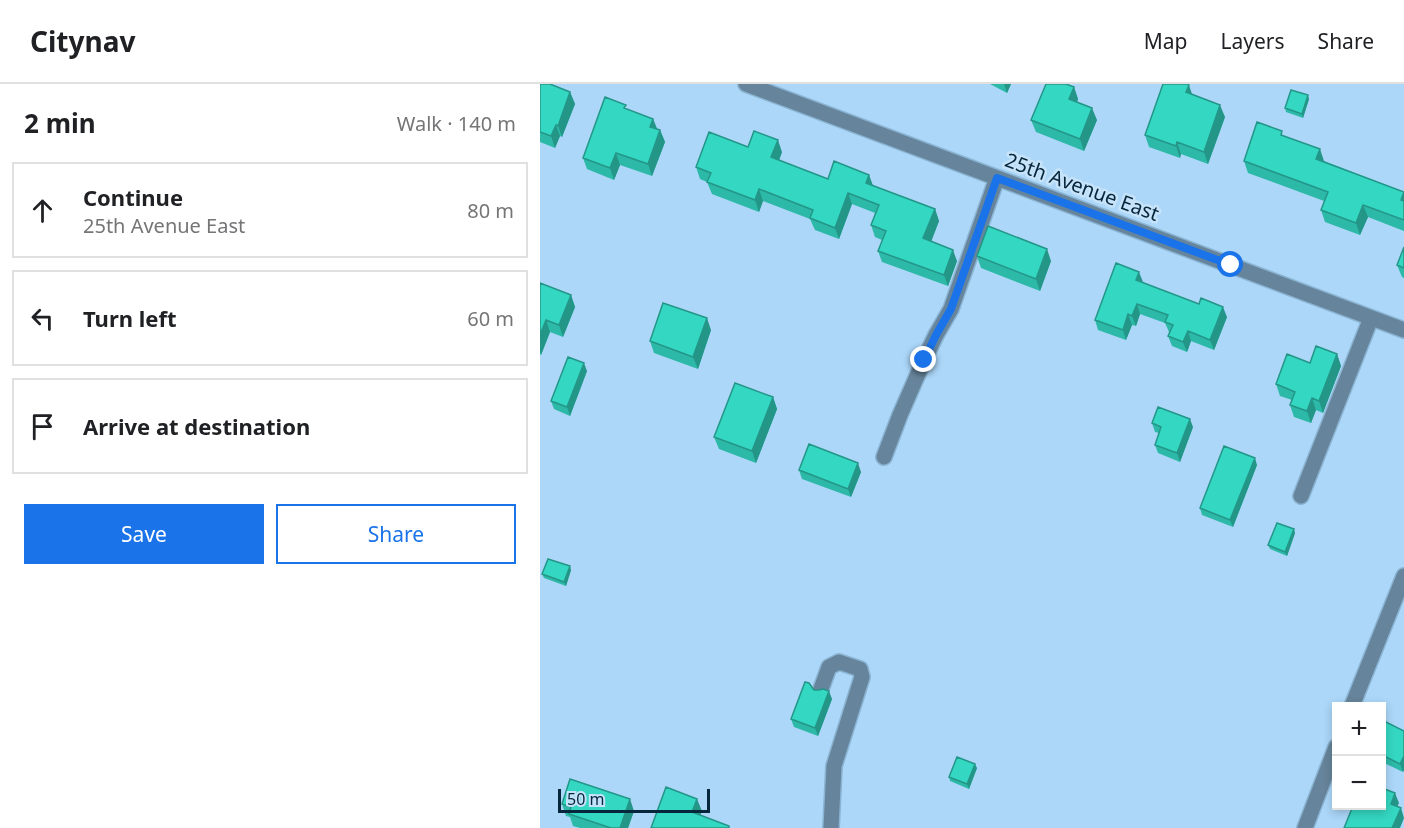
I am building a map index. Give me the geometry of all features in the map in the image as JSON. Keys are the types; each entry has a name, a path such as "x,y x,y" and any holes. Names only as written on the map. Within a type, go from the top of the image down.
{"street":[{"name":"25th Avenue East","path":"746,84 1404,330"},
{"path":"884,457 936,335 951,309 997,178"},
{"path":"1301,496 1371,318"},
{"path":"1354,702 1404,576"},
{"path":"821,689 829,667 839,662 860,669 862,677 834,766 831,828"},
{"path":"1305,828 1333,756"}],"building":[{"path":"540,84 550,84 570,92 558,126 556,125 551,136 540,132"},
{"path":"1046,84 1066,84 1074,87 1069,99 1092,108 1080,139 1031,120"},
{"path":"1163,84 1187,84 1189,85 1186,92 1220,105 1204,152 1177,142 1176,146 1145,135"},
{"path":"1291,90 1308,95 1302,114 1285,108"},
{"path":"605,97 626,105 624,108 653,119 650,127 660,130 648,164 616,153 610,168 583,158"},
{"path":"1257,122 1282,131 1281,135 1320,149 1316,159 1404,192 1401,200 1404,201 1404,220 1363,205 1356,223 1321,210 1328,192 1244,161"},
{"path":"754,131 778,140 771,157 828,179 834,161 869,175 866,183 935,209 923,238 953,250 944,275 878,251 886,231 871,225 879,205 848,193 835,228 810,218 813,210 759,189 755,200 707,182 711,173 696,167 709,132 748,147"},
{"path":"988,226 1047,249 1036,279 977,256"},
{"path":"1404,247 1404,268 1397,265"},
{"path":"1116,263 1139,272 1136,280 1199,304 1201,298 1223,307 1210,340 1188,331 1183,342 1168,336 1173,325 1165,322 1168,315 1137,304 1132,316 1128,314 1123,330 1095,320"},
{"path":"540,283 571,295 559,325 546,320 540,335"},
{"path":"663,303 707,318 693,357 650,341"},
{"path":"1316,346 1337,354 1319,401 1312,398 1307,411 1290,405 1295,392 1276,384 1287,354 1310,363"},
{"path":"568,357 584,363 567,407 551,401"},
{"path":"735,383 773,397 752,451 714,437"},
{"path":"1158,407 1190,419 1177,453 1155,445 1161,427 1152,423"},
{"path":"809,444 858,463 848,489 799,470"},
{"path":"1224,446 1255,458 1230,520 1200,508"},
{"path":"1277,523 1294,529 1285,552 1268,545"},
{"path":"548,559 570,566 564,582 542,574"},
{"path":"805,682 809,683 814,690 829,691 815,728 791,719"},
{"path":"1386,722 1404,731 1404,756 1400,764 1386,757"},
{"path":"957,757 975,764 967,784 949,777"},
{"path":"570,779 630,799 620,828 611,828 569,814 571,807 562,804"},
{"path":"666,787 697,799 692,812 729,826 729,828 651,828"},
{"path":"1386,790 1395,793 1391,804 1401,808 1392,828 1344,828 1351,810 1386,810"}],"route":[{"path":"924,360 951,309 997,178 1231,265"}]}
